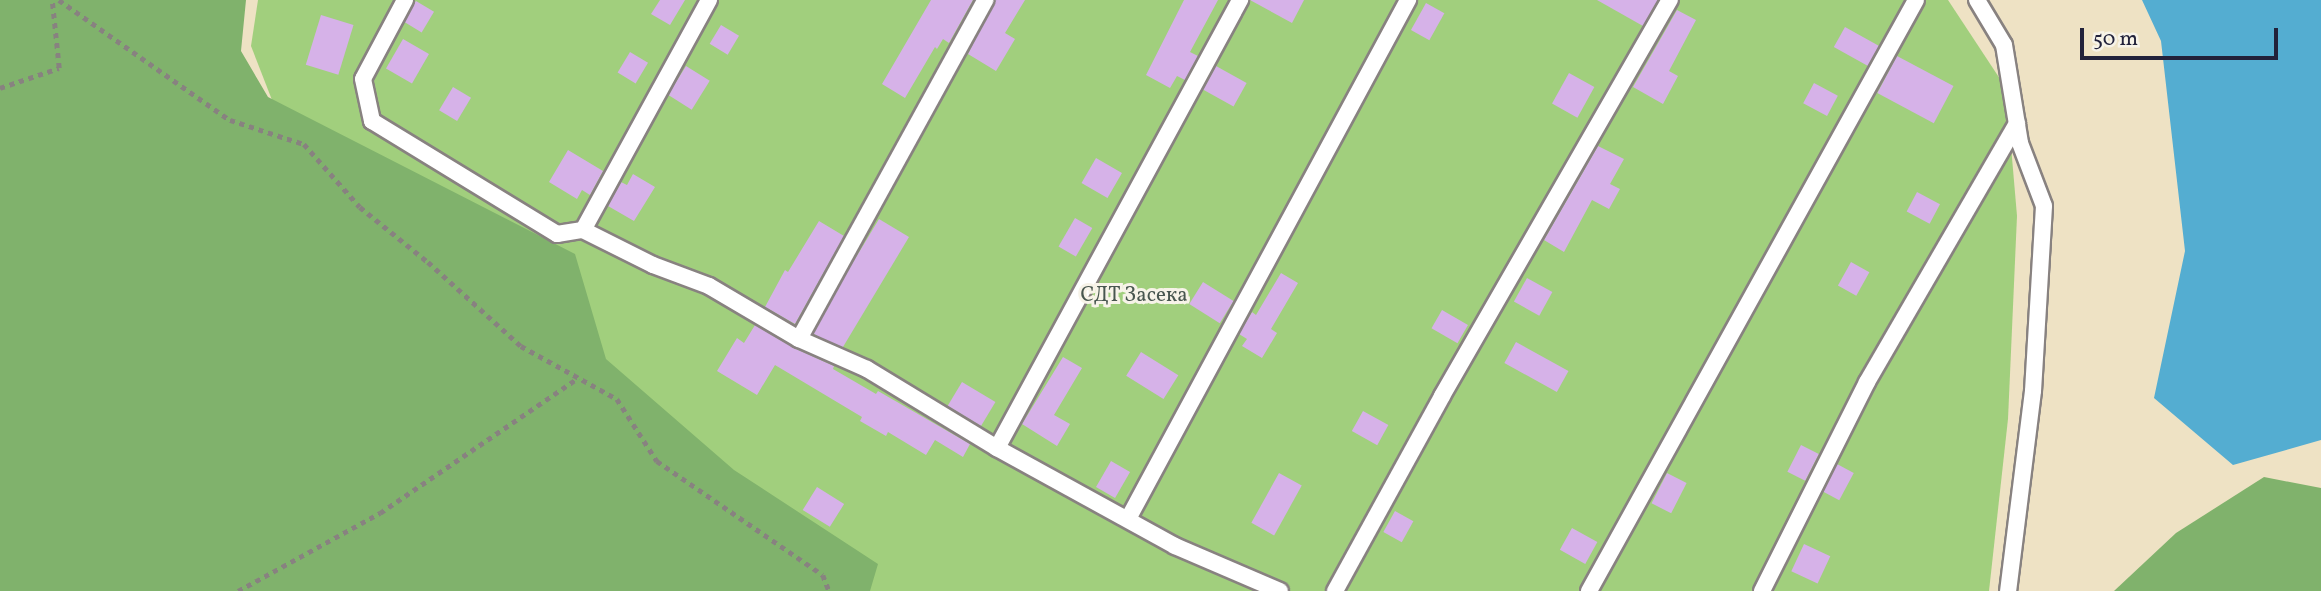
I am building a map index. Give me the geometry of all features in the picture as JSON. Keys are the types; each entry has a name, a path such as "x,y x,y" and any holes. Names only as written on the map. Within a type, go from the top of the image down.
{"lane":[{"path":"405,0 363,79 372,121 557,234 583,230 653,265 709,286 799,339 867,369 997,448 1175,546 1280,591"},
{"path":"583,230 709,0"},
{"path":"799,339 985,0"},
{"path":"997,448 1240,0"},
{"path":"1128,519 1408,0"},
{"path":"1335,591 1449,384 1670,0"},
{"path":"1589,591 1916,0"},
{"path":"1977,0 2004,45 2020,143 2044,206 2033,391 2008,591"},
{"path":"1762,591 1867,382 2017,123"}],"path":[{"path":"0,88 59,68 52,0"},
{"path":"58,0 230,120 304,144 360,206 521,346 617,399 657,461 823,575 828,590"},
{"path":"238,591 380,513 579,378"}],"green space":[{"path":"0,0 246,0 241,51 268,97 575,254 606,359 734,470 878,564 870,591 0,591"},
{"name":"СДТ Засека","path":"258,0 1948,0 2006,88 2017,216 2008,419 1989,591 856,591 279,118 251,46"},
{"path":"2264,477 2321,488 2321,591 2114,591 2176,533"}],"water":[{"path":"2142,0 2321,0 2321,440 2233,465 2154,398 2185,251 2161,41"}],"building":[{"path":"660,0 685,0 670,25 651,14"},
{"path":"931,0 973,0 949,43 943,39 937,49 935,47 905,98 882,84"},
{"path":"995,0 1025,0 1005,33 1015,39 996,71 968,54"},
{"path":"1184,0 1218,0 1190,52 1198,56 1185,80 1177,76 1170,88 1146,75"},
{"path":"1250,0 1304,0 1292,23"},
{"path":"1597,0 1658,0 1643,26"},
{"path":"416,1 434,12 422,32 404,22"},
{"path":"1426,3 1444,13 1429,40 1411,30"},
{"path":"1677,10 1696,20 1669,71 1678,76 1663,104 1633,87"},
{"path":"321,15 354,25 338,75 306,65"},
{"path":"721,25 739,36 728,55 710,44"},
{"path":"1845,27 1879,46 1868,66 1834,47"},
{"path":"403,39 429,54 412,83 386,68"},
{"path":"630,52 648,63 636,83 618,73"},
{"path":"1897,56 1954,86 1934,123 1877,93"},
{"path":"686,66 710,81 692,110 668,95"},
{"path":"1216,66 1247,83 1234,107 1203,90"},
{"path":"1569,73 1594,87 1577,118 1552,104"},
{"path":"1814,83 1838,96 1827,116 1803,103"},
{"path":"453,87 471,98 457,121 439,110"},
{"path":"1598,146 1624,159 1610,184 1620,189 1609,209 1592,200 1564,252 1544,240"},
{"path":"568,150 603,171 590,195 582,190 577,199 549,182"},
{"path":"1096,158 1122,173 1107,198 1082,183"},
{"path":"633,174 655,187 634,221 608,206 621,182 627,185"},
{"path":"1917,192 1940,204 1930,224 1907,211"},
{"path":"1075,218 1092,228 1076,257 1058,247"},
{"path":"879,219 909,237 841,350 811,332"},
{"path":"819,221 844,236 795,324 765,307 785,270 788,272"},
{"path":"1851,262 1869,272 1856,296 1838,286"},
{"path":"1281,273 1298,283 1271,329 1277,333 1262,358 1242,346 1247,339 1239,334 1252,312 1256,315"},
{"path":"1527,278 1552,292 1539,316 1514,302"},
{"path":"1203,282 1234,301 1220,323 1189,304"},
{"path":"1442,310 1468,325 1457,343 1432,328"},
{"path":"755,325 794,348 834,366 833,369 876,394 878,391 970,444 963,457 935,440 926,455 888,432 886,436 860,421 862,417 775,365 757,395 717,371 737,338 744,343"},
{"path":"1516,342 1568,371 1557,392 1504,363"},
{"path":"1141,352 1178,375 1163,399 1126,376"},
{"path":"1063,357 1082,368 1054,415 1070,424 1057,446 1022,424"},
{"path":"962,382 995,402 981,426 948,406"},
{"path":"1363,411 1388,425 1377,445 1352,431"},
{"path":"1801,445 1819,454 1805,481 1787,472"},
{"path":"1111,461 1130,472 1115,498 1096,487"},
{"path":"1837,464 1854,473 1839,500 1822,491"},
{"path":"1279,473 1302,486 1274,535 1251,523"},
{"path":"1667,473 1687,483 1671,513 1652,503"},
{"path":"817,487 844,504 830,527 803,510"},
{"path":"1395,511 1413,521 1402,542 1383,532"},
{"path":"1572,528 1597,542 1585,564 1560,550"},
{"path":"1804,544 1830,556 1818,583 1791,571"}]}
